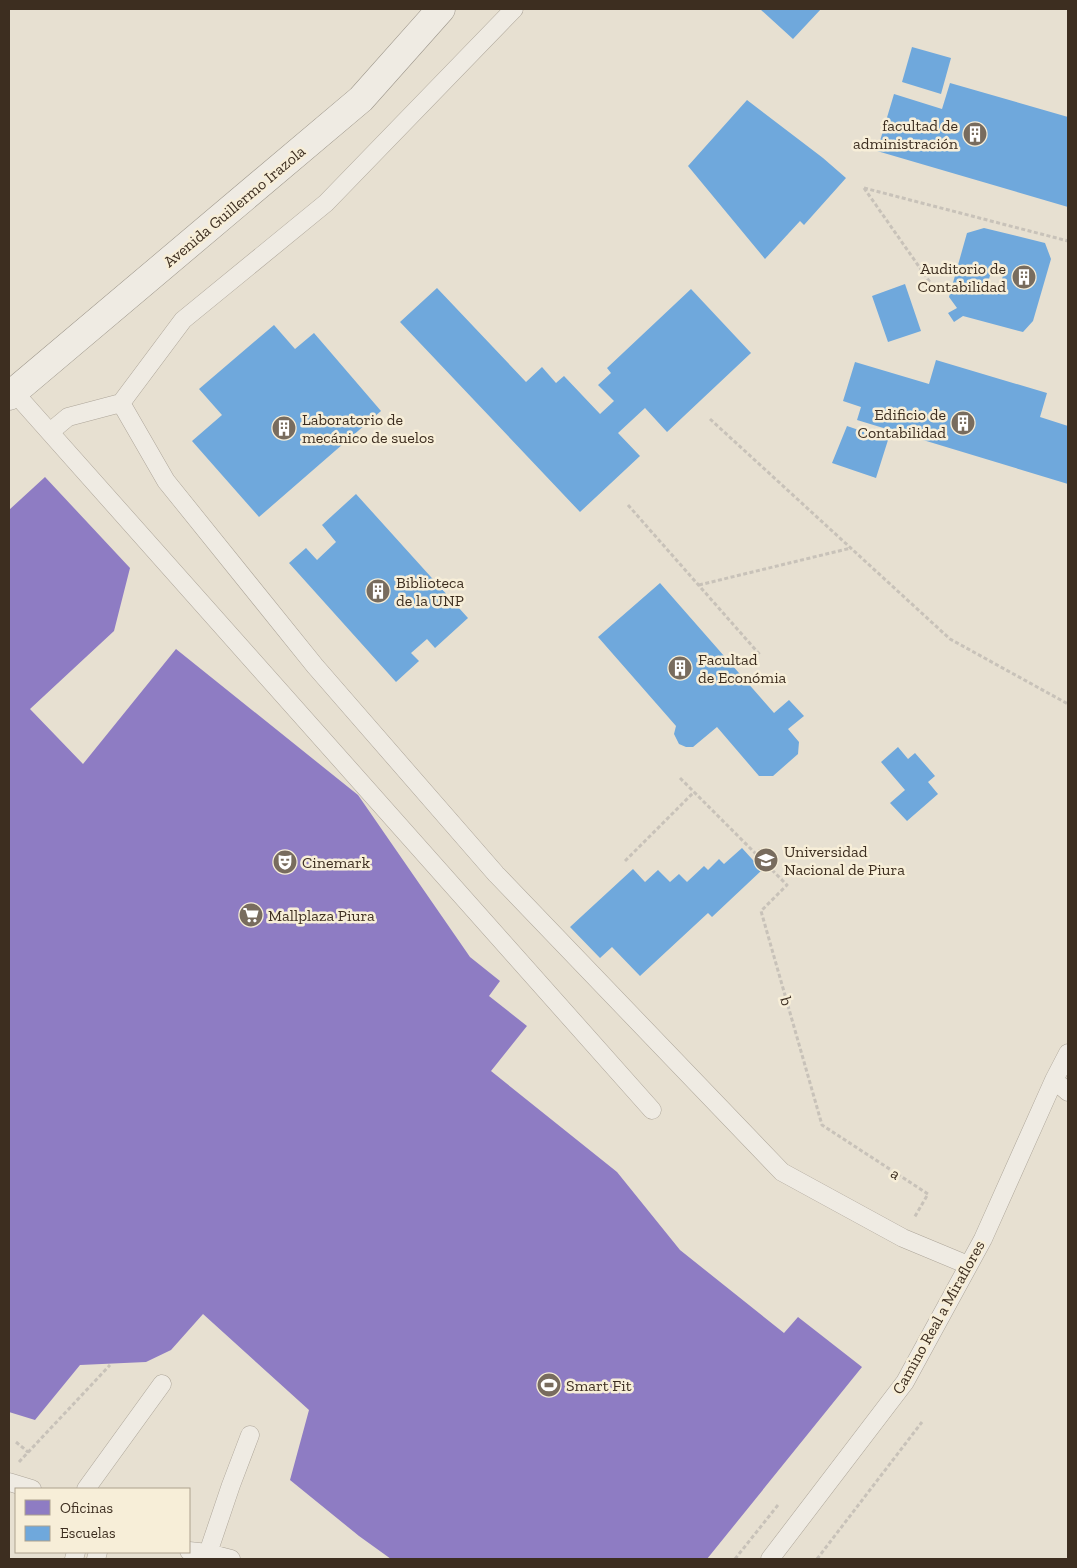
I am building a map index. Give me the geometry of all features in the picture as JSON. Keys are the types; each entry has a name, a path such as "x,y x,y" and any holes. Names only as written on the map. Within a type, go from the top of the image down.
{"main road":[{"name":"Avenida Guillermo Irazola","path":"11,395 361,99 441,9"}],"lane":[{"path":"50,432 68,417 121,403 183,320 326,203 514,9"},
{"path":"11,395 50,432 652,1110"},
{"path":"121,403 166,481 315,666 496,874 782,1172 903,1238 968,1265"},
{"name":"Camino Real a Miraflores","path":"770,1559 905,1382 983,1239 1054,1080 1068,1053"},
{"path":"1054,1080 1068,1092"},
{"path":"87,1488 162,1384"},
{"path":"208,1553 250,1436"},
{"path":"12,1474 31,1488"},
{"path":"190,1551 208,1553 231,1559"}],"path":[{"path":"934,288 864,188 1068,241"},
{"path":"710,419 950,639 1068,704"},
{"path":"628,505 762,656"},
{"path":"699,585 851,548"},
{"path":"625,861 694,792 680,778"},
{"name":"b","path":"694,792 788,885 761,911 822,1125"},
{"name":"a","path":"822,1125 928,1194 903,1238"},
{"path":"12,1474 28,1452 110,1365"},
{"path":"817,1559 922,1422"},
{"path":"16,1442 28,1452"}],"building: Oficinas":[{"name":"Mallplaza Piura","path":"45,477 130,568 114,631 30,709 83,764 176,649 358,795 470,957 500,981 489,996 527,1026 491,1071 617,1172 680,1250 784,1333 798,1317 862,1367 707,1559 391,1559 359,1536 290,1480 309,1410 203,1314 171,1350 146,1362 80,1365 35,1420 9,1412 9,510"}],"building: Escuelas":[{"path":"760,9 821,9 793,39"},
{"path":"912,47 951,58 941,94 902,82"},
{"name":"facultad de administración","path":"950,83 1068,117 1068,207 877,151 894,94 942,109"},
{"path":"747,100 846,178 804,225 800,221 765,259 688,166"},
{"name":"Auditorio de Contabilidad","path":"984,228 1045,243 1051,259 1033,321 1023,332 963,316 954,322 948,313 957,308 949,297 967,233","holes":["994,262 1006,265 998,293 986,289"]},
{"path":"905,284 921,331 888,342 872,296"},
{"path":"437,288 526,382 542,367 556,383 564,376 600,414 614,401 598,385 611,373 607,368 691,289 751,353 667,432 645,408 618,433 640,456 580,512 400,322"},
{"name":"Laboratorio de mecánico de suelos","path":"274,325 295,349 314,333 381,411 259,517 192,441 222,415 199,389"},
{"name":"Edificio de Contabilidad","path":"936,360 1047,393 1040,417 1068,426 1068,484 857,420 861,407 843,401 855,362 929,384"},
{"path":"847,426 888,440 876,478 832,463"},
{"name":"Biblioteca de la UNP","path":"356,494 468,618 435,648 427,639 411,653 419,661 396,682 289,563 306,548 317,560 336,542 322,525"},
{"name":"Facultad de Económia","path":"660,583 774,713 789,700 804,716 788,729 799,742 798,754 773,776 759,776 717,727 693,747 679,744 674,734 676,726 598,637"},
{"path":"898,747 908,759 915,753 935,776 928,782 938,794 907,821 890,803 905,790 881,762"},
{"path":"742,848 762,870 712,917 708,913 640,976 612,947 600,958 570,927 633,869 645,882 658,870 670,882 679,874 687,882 704,866 708,870 719,859 724,864"}],"place":[{"name":"facultad de administración","path":"975,134"},
{"name":"Auditorio de Contabilidad","path":"1024,277"},
{"name":"Edificio de Contabilidad","path":"963,423"},
{"name":"Laboratorio de mecánico de suelos","path":"284,428"},
{"name":"Biblioteca de la UNP","path":"378,591"},
{"name":"Facultad de Económia","path":"680,668"},
{"name":"Universidad Nacional de Piura","path":"766,860"},
{"name":"Cinemark","path":"285,862"},
{"name":"Mallplaza Piura","path":"251,915"},
{"name":"Smart Fit","path":"549,1385"}]}
